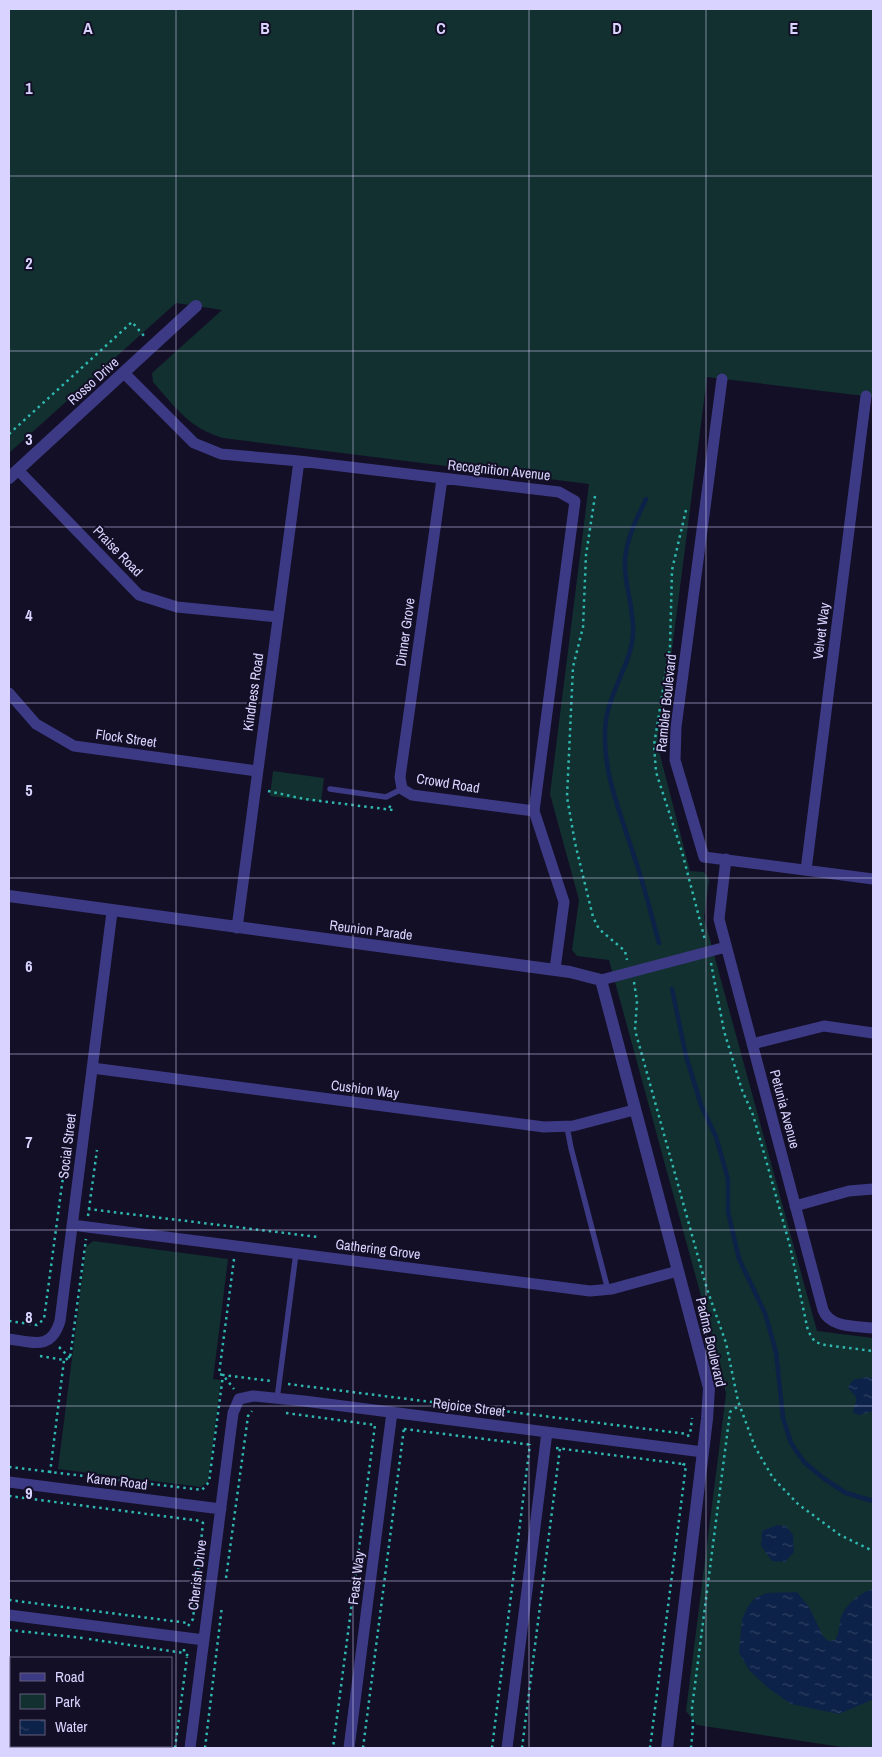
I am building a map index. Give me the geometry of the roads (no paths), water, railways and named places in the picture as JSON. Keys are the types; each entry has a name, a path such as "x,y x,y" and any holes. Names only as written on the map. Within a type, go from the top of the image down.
{"street":[{"name":"Rosso Drive","path":"14,474 196,306"},
{"name":"Recognition Avenue","path":"124,373 194,443 221,454 299,461 559,492 575,501 534,811 564,902 554,970"},
{"name":"Rambler Boulevard","path":"722,378 676,727 675,760 704,857 873,879"},
{"name":"Velvet Way","path":"806,870 866,396"},
{"name":"Kindness Road","path":"236,928 299,461"},
{"name":"Praise Road","path":"14,474 140,594 177,607 278,617"},
{"name":"Dinner Grove","path":"402,788 400,777 442,479"},
{"name":"Flock Street","path":"9,693 36,724 74,746 257,771"},
{"name":"Crowd Road","path":"402,788 412,795 534,811"},
{"name":"Petunia Avenue","path":"726,859 719,919 826,1317 834,1322 873,1328"},
{"name":"Reunion Parade","path":"9,896 112,912 554,970 601,980 631,972 707,946 726,947"},
{"name":"Social Street","path":"9,1339 43,1342 51,1340 56,1333 72,1225 112,912"},
{"name":"Padma Boulevard","path":"601,980 709,1388 667,1748"},
{"path":"752,1044 824,1026 873,1033"},
{"name":"Cushion Way","path":"92,1068 535,1126 567,1127 634,1110"},
{"path":"795,1206 848,1191 873,1189"},
{"name":"Gathering Grove","path":"72,1225 585,1290 608,1290 678,1271"},
{"name":"Rejoice Street","path":"235,1405 239,1399 245,1396 277,1399 703,1452"},
{"name":"Cherish Drive","path":"190,1748 235,1405"},
{"name":"Feast Way","path":"349,1748 392,1412"},
{"path":"507,1748 547,1432"},
{"name":"Karen Road","path":"9,1482 220,1509"},
{"path":"9,1615 204,1640"}],"lane":[{"name":"Crowd Road","path":"330,789 382,796 402,788"},
{"path":"567,1127 570,1148 608,1290"},
{"path":"277,1399 296,1253"}],"water":[{"path":"866,1377 873,1378 873,1411 860,1415 855,1414 853,1411 856,1397 848,1387 853,1380"},
{"path":"777,1525 786,1526 793,1535 794,1552 785,1562 772,1561 761,1546 762,1531"},
{"path":"873,1589 872,1700 839,1714 791,1704 768,1688 750,1671 739,1653 742,1619 755,1598 767,1593 797,1592 809,1607 823,1636 828,1641 835,1640 842,1615 849,1605 862,1593"}],"waterway":[{"path":"646,499 627,545 625,572 632,613 633,634 628,656 608,709 605,738 612,789 641,877 659,943"},
{"path":"672,989 686,1056 701,1105 716,1137 728,1179 728,1212 739,1259 765,1313 776,1352 783,1418 791,1443 804,1462 823,1478 846,1493 873,1501"}]}
